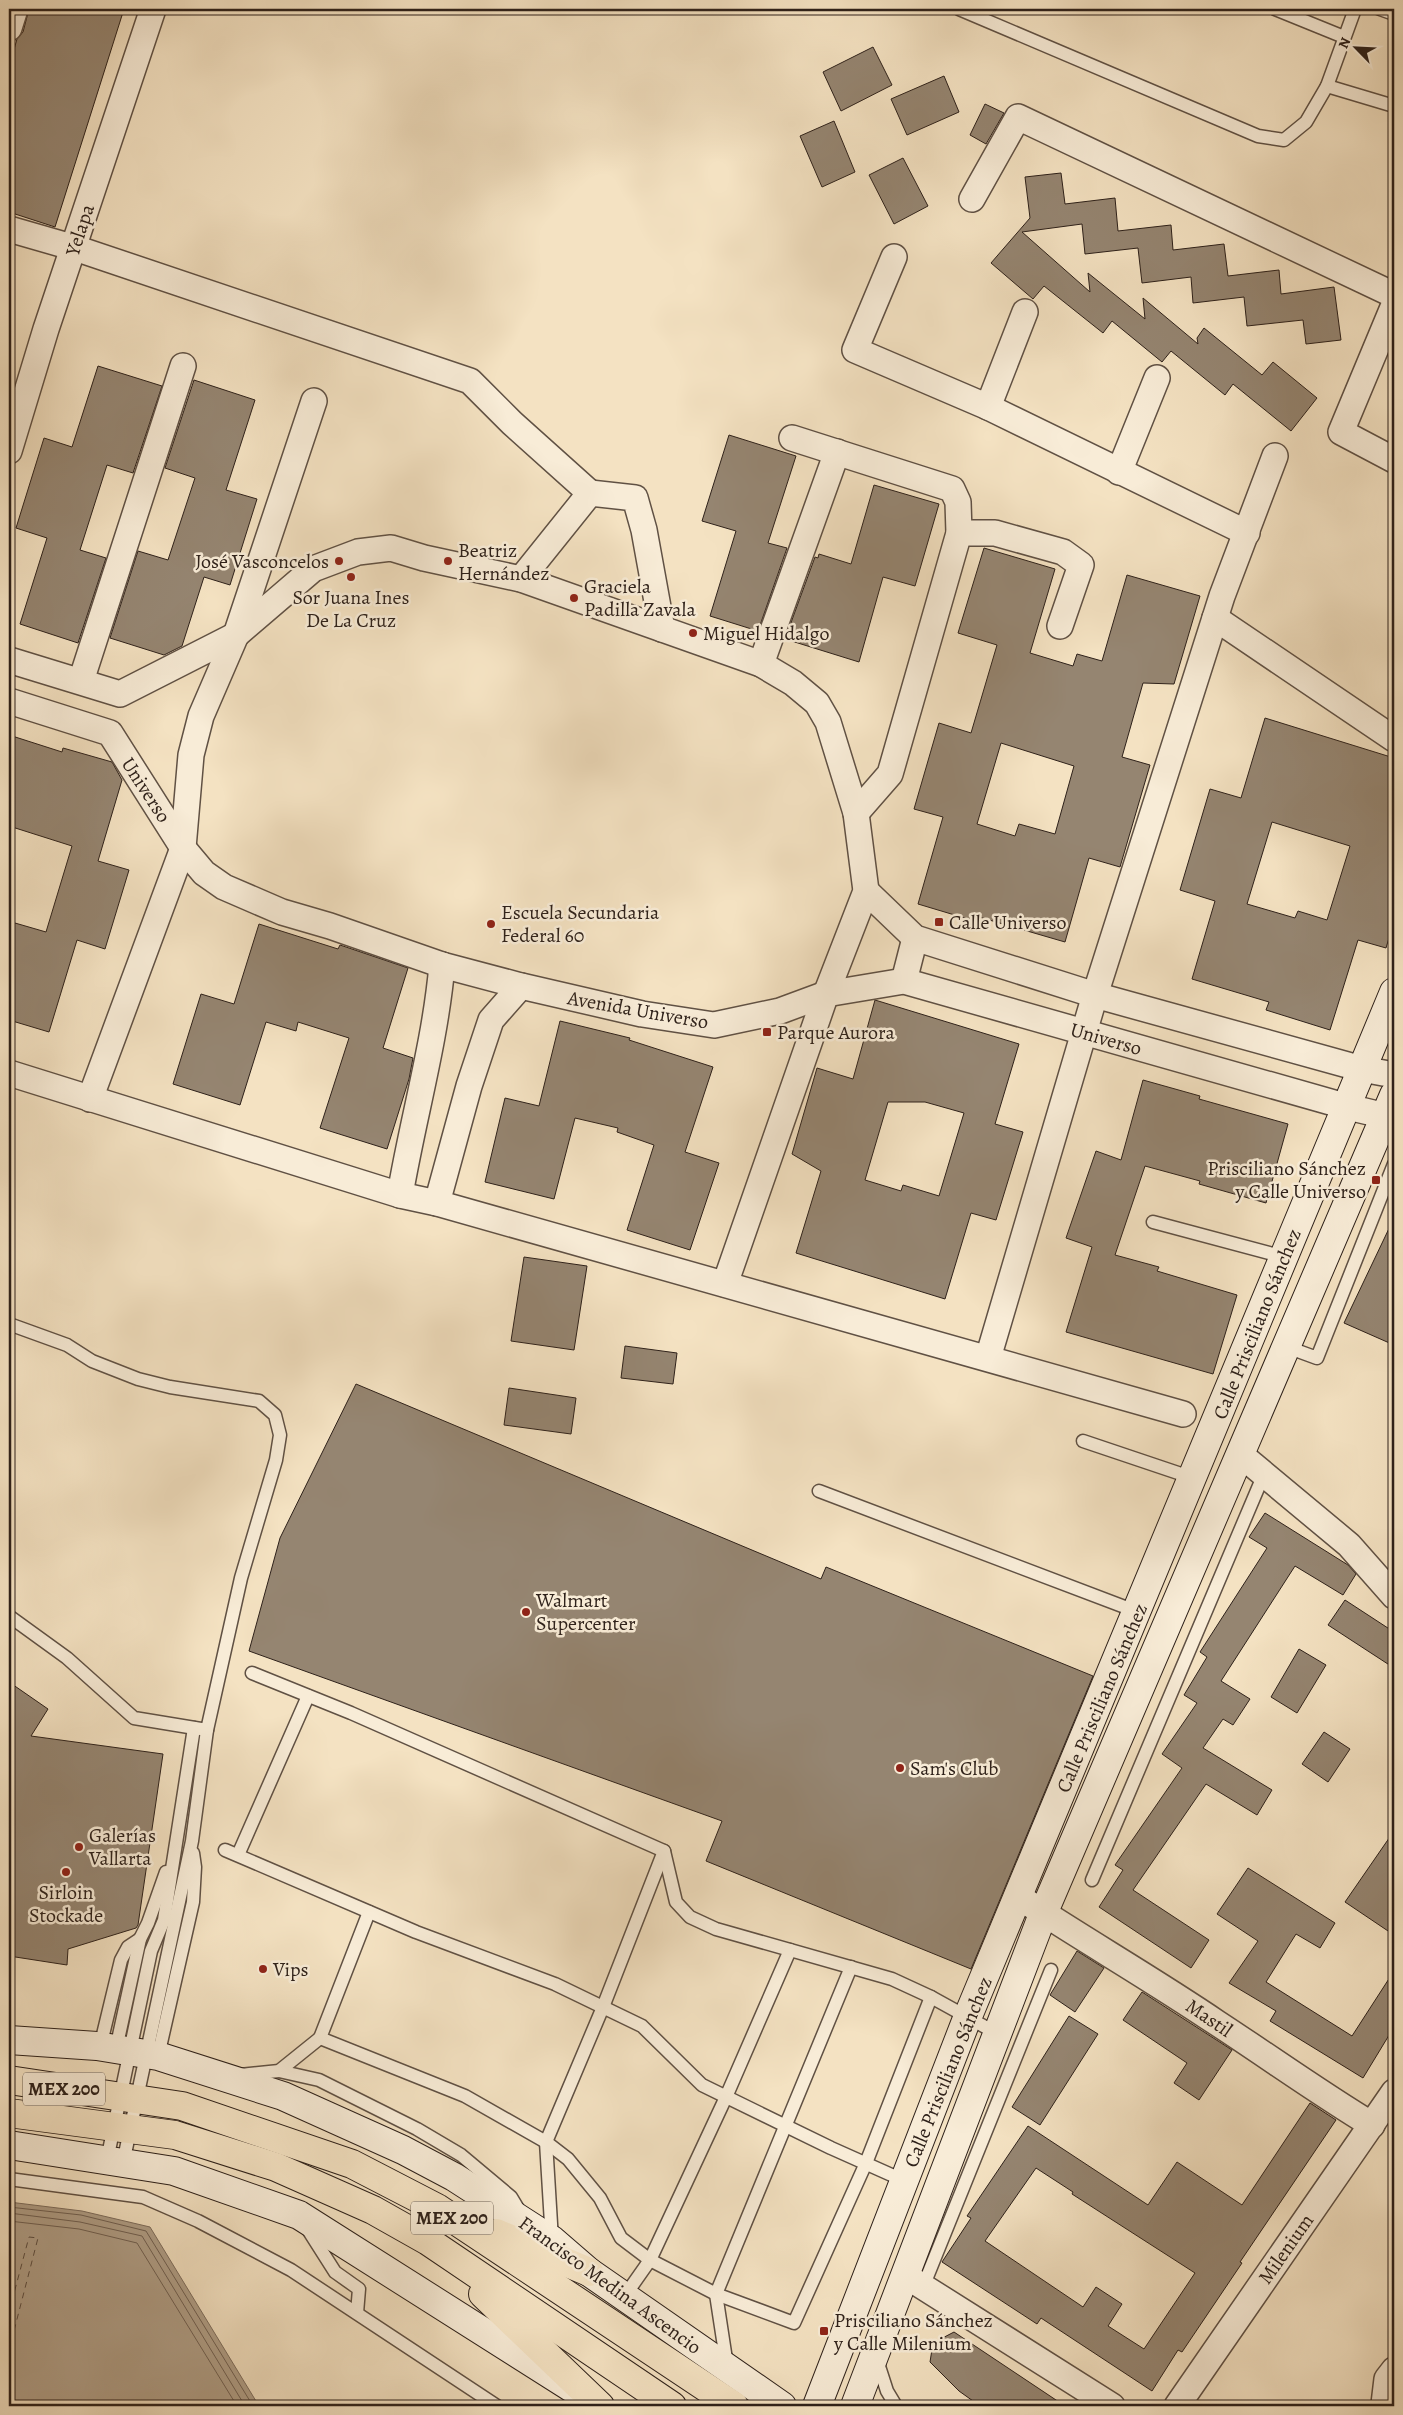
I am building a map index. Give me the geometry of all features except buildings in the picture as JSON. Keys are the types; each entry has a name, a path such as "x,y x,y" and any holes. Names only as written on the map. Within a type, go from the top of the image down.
{"highway":[{"name":"Francisco Medina Ascencio","path":"9,2080 182,2106 352,2164 437,2208 734,2406"},
{"name":"MEX 200","path":"9,2112 175,2135 276,2167 373,2210 428,2241 672,2406"},
{"path":"437,2208 589,2272"},
{"path":"428,2241 600,2406"}],"main road":[{"name":"Calle Prisciliano Sánchez","path":"816,2406 968,2016 1138,1612 1394,992"},
{"name":"Calle Prisciliano Sánchez","path":"855,2406 875,2355 914,2282 998,2034 1043,1914 1286,1347 1391,1109"},
{"name":"Francisco Medina Ascencio","path":"9,2040 130,2051 225,2077 283,2096 403,2150 454,2176 552,2240 589,2272 782,2406"},
{"path":"9,2145 174,2171 299,2215 600,2406"}],"street":[{"path":"9,28 15,9"},
{"name":"Yelapa","path":"9,451 46,330 75,248 153,9"},
{"path":"972,199 1018,118 1394,295"},
{"path":"9,228 75,248 470,381 512,423 590,493 635,498 644,530 662,629"},
{"path":"894,257 855,350 988,407 1247,533"},
{"path":"1394,305 1341,432 1394,460"},
{"path":"988,407 1024,312"},
{"path":"80,681 183,366"},
{"path":"1119,472 1157,378"},
{"path":"90,1099 183,848 192,754 202,716 236,635 314,401"},
{"path":"792,438 952,489 958,502 959,532 890,774 856,813"},
{"path":"762,664 837,452"},
{"path":"988,1358 1095,995 1215,618 1275,456"},
{"path":"521,579 590,493"},
{"path":"959,532 995,532 1062,552 1081,565 1060,626"},
{"path":"9,660 120,694 236,635 313,569 358,552 391,548 424,558 521,579 762,664 781,674 816,703 828,722 835,740 856,813 866,891 826,994 725,1284"},
{"path":"1215,618 1394,739"},
{"path":"9,701 110,733 120,694"},
{"name":"Universo","path":"110,733 183,848"},
{"name":"Avenida Universo","path":"183,848 204,873 224,887 282,912 330,926 442,965 521,986 642,1014 714,1025 780,1011 826,994"},
{"name":"Universo","path":"866,891 915,938 1095,995 1362,1069 1394,1075"},
{"path":"904,982 915,938"},
{"path":"400,1195 410,1140 431,1051 439,1005 442,965"},
{"name":"Universo","path":"826,994 904,982 1348,1107 1391,1109"},
{"path":"437,1203 469,1086 491,1020 521,986"},
{"path":"9,1073 400,1195 437,1203 1183,1414"},
{"path":"1241,1455 1349,1545 1394,1596"},
{"name":"Mastil","path":"1018,1897 1115,1957 1372,2125"},
{"name":"Milenium","path":"1177,2406 1394,2092"},
{"path":"914,2282 1112,2406"},
{"path":"1387,2403 1388,2379 1394,2370"}],"lane":[{"path":"959,9 1258,136 1284,140 1306,122 1327,86 1354,9"},
{"path":"1275,9 1344,37"},
{"path":"1380,9 1394,14"},
{"path":"1327,86 1394,106"},
{"path":"1286,1347 1317,1358 1394,1164"},
{"path":"1153,1222 1284,1258"},
{"path":"9,1324 67,1345 92,1361 138,1379 170,1387 259,1401 275,1415 280,1435 276,1460 241,1578 201,1729 177,1842 164,1920 151,1951 130,2051"},
{"path":"1083,1441 1193,1478"},
{"path":"1092,1880 1264,1474"},
{"path":"819,1491 1138,1612"},
{"path":"9,1616 67,1658 134,1718 201,1729"},
{"path":"252,1673 587,1815 664,1851"},
{"path":"238,1855 308,1696"},
{"path":"130,2051 193,1902 195,1867 192,1841 201,1729"},
{"path":"115,2162 128,2098 130,2051 121,1960 128,1947 140,1939 148,1923 177,1842"},
{"path":"225,1850 369,1912 555,1984 603,2007 642,2026 702,2085 905,2181"},
{"path":"664,1851 676,1902 690,1917 716,1929 892,1979 968,2016 998,2034"},
{"path":"552,2240 546,2142 603,2007 664,1851"},
{"path":"279,2071 320,2038 369,1912"},
{"path":"624,2297 650,2260 726,2097 790,1950"},
{"path":"728,2369 716,2294 851,1967"},
{"path":"914,2282 1051,1970"},
{"path":"320,2038 465,2096 546,2142 568,2159 600,2198 621,2238 650,2260 716,2294 794,2323 866,2164 931,1997"},
{"path":"225,2077 279,2071 319,2080 417,2129 461,2155 512,2197 528,2225"},
{"path":"9,2180 143,2196 215,2229 282,2265 497,2406"},
{"path":"299,2215 335,2272 359,2289 357,2313"},
{"path":"875,2355 887,2391 896,2406"}],"water":[{"path":"9,2202 82,2211 150,2227 259,2406 9,2406"}],"ferry route":[{"path":"9,2312 29,2237 38,2238 9,2350"}],"place":[{"name":"José Vasconcelos","path":"339,561"},
{"name":"Beatriz Hernández","path":"448,561"},
{"name":"Sor Juana Ines De La Cruz","path":"351,577"},
{"name":"Graciela Padilla Zavala","path":"574,598"},
{"name":"Miguel Hidalgo","path":"693,633"},
{"name":"Calle Universo","path":"939,922"},
{"name":"Escuela Secundaria Federal 60","path":"491,924"},
{"name":"Parque Aurora","path":"767,1032"},
{"name":"Prisciliano Sánchez y Calle Universo","path":"1376,1180"},
{"name":"Walmart Supercenter","path":"526,1612"},
{"name":"Sam's Club","path":"900,1768"},
{"name":"Galerías Vallarta","path":"79,1847"},
{"name":"Sirloin Stockade","path":"66,1872"},
{"name":"Vips","path":"263,1969"},
{"name":"Prisciliano Sánchez y Calle Milenium","path":"824,2331"}]}
